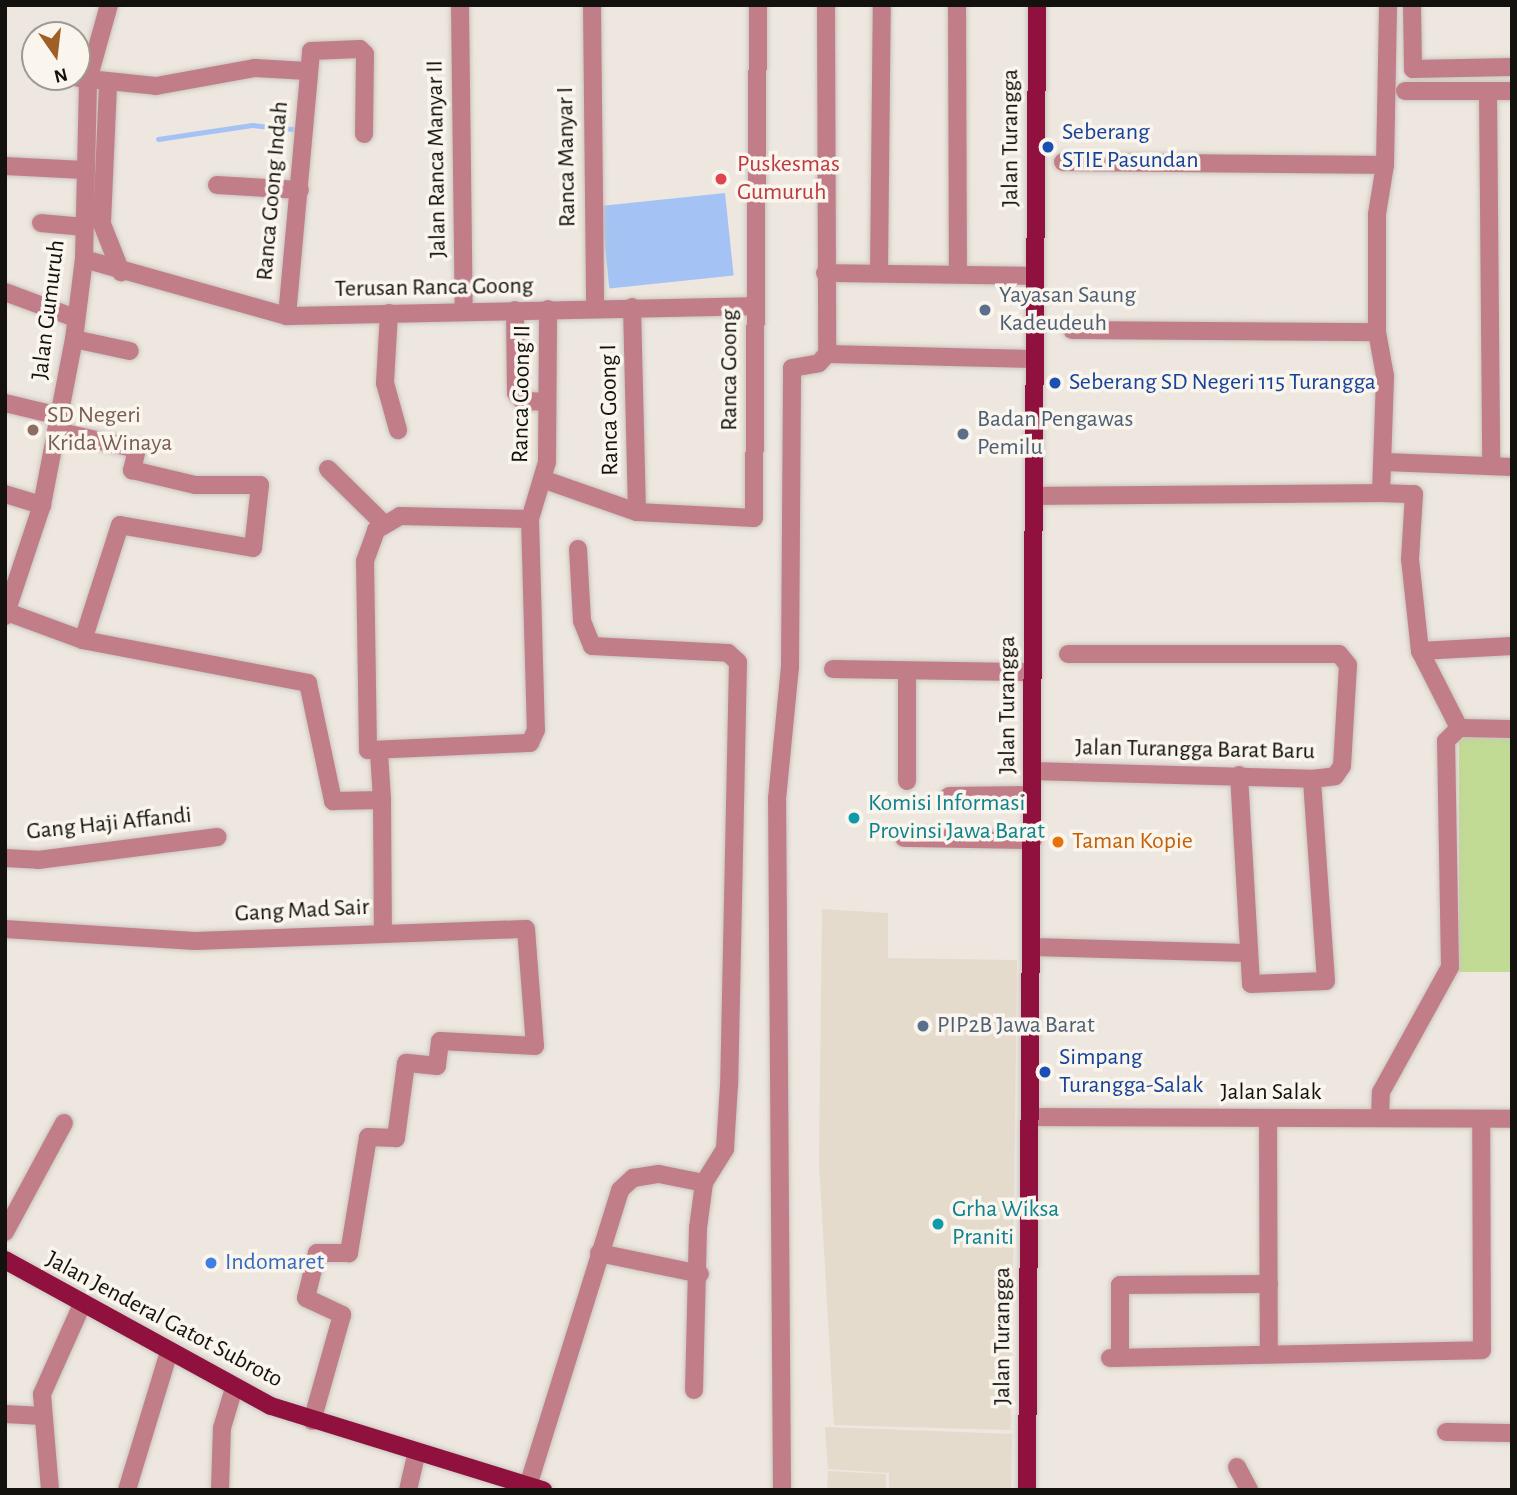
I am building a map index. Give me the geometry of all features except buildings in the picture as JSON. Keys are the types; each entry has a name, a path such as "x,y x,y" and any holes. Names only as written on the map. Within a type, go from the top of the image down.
{"main road":[{"name":"Jalan Turangga","path":"1027,1490 1033,947 1037,5"},
{"name":"Jalan Jenderal Gatot Subroto","path":"5,1260 81,1307 234,1388 312,1421 536,1488"}],"street":[{"name":"Jalan Gumuruh","path":"91,56 109,5"},
{"name":"Jalan Ranca Manyar II","path":"460,5 464,311"},
{"name":"Ranca Manyar I","path":"592,5 595,308"},
{"name":"Ranca Goong","path":"545,480 637,512 708,521 754,518 758,5"},
{"path":"782,1490 778,799 790,667 792,368 819,363 827,354 826,5"},
{"path":"879,272 882,5"},
{"path":"957,5 958,273"},
{"path":"1381,494 1385,462 1385,376 1377,332 1377,214 1385,165 1388,5"},
{"path":"1412,5 1413,69 1512,67"},
{"name":"Ranca Goong Indah","path":"288,316 300,190 307,71 311,51 360,49 365,54 364,134"},
{"name":"Ranca Goong Indah","path":"91,81 108,85 156,86 255,68 307,71"},
{"path":"108,85 102,224 121,272"},
{"name":"Jalan Gumuruh","path":"6,614 42,505 74,339 75,312 84,259 83,91"},
{"path":"1405,91 1512,91"},
{"path":"1488,91 1491,466"},
{"path":"1063,162 1385,165"},
{"path":"5,166 84,170"},
{"path":"217,185 300,190"},
{"path":"41,223 84,227"},
{"name":"Terusan Ranca Goong","path":"84,259 121,272 288,316 754,306"},
{"path":"825,273 1034,276"},
{"path":"5,292 75,312"},
{"name":"Ranca Goong I","path":"632,307 637,512"},
{"name":"Ranca Goong II","path":"530,519 545,480 548,309"},
{"path":"515,310 516,393 523,401 547,401"},
{"path":"389,313 385,383 398,430"},
{"path":"1072,330 1377,332"},
{"path":"74,339 130,351"},
{"path":"827,354 1034,359"},
{"path":"5,403 58,424 137,449 132,470 195,485 260,485 253,548 120,525 83,640"},
{"path":"1385,462 1512,467"},
{"path":"328,469 383,523"},
{"path":"1034,496 1414,494 1410,559 1420,651 1459,728"},
{"path":"5,495 42,505"},
{"path":"400,516 530,519 534,738 519,747 379,753 366,747 365,561 383,523 400,516"},
{"path":"578,549 582,621 592,646 728,653 738,662 728,1107 725,1149 704,1182 694,1390"},
{"path":"6,614 83,640 308,683 333,801 382,800"},
{"path":"1420,651 1512,646"},
{"name":"Jalan Turangga Barat Baru","path":"1032,771 1312,779 1335,776 1342,766 1348,665 1339,654 1068,654"},
{"path":"833,669 1033,672"},
{"path":"907,671 907,782"},
{"path":"1380,1118 1381,1092 1450,967 1446,741 1459,728 1512,729"},
{"path":"379,753 383,931"},
{"path":"1239,775 1246,953 1251,984 1326,981 1312,779"},
{"path":"949,796 1032,795"},
{"name":"Gang Haji Affandi","path":"5,858 38,860 218,837"},
{"path":"904,838 1032,841"},
{"name":"Gang Mad Sair","path":"5,929 195,941 383,931 525,929 535,1046 440,1041 437,1066 405,1063 396,1138 368,1137 349,1253 317,1253 306,1298 342,1315 312,1421"},
{"path":"1033,947 1246,953"},
{"name":"Jalan Salak","path":"1030,1117 1512,1119"},
{"path":"1268,1118 1269,1352"},
{"path":"1269,1284 1120,1285 1115,1356 1482,1350 1481,1119"},
{"path":"5,1233 64,1123"},
{"path":"536,1488 599,1252 628,1181 659,1174 704,1182"},
{"path":"599,1252 700,1274"},
{"path":"50,1490 42,1416 51,1363 81,1307"},
{"path":"127,1490 168,1355"},
{"path":"220,1490 228,1410 234,1388"},
{"path":"5,1414 42,1416"},
{"path":"1446,1432 1512,1433"},
{"path":"408,1490 416,1454"},
{"path":"1237,1467 1250,1490"}],"shaded area":[{"path":"822,909 888,913 888,958 1017,960 1011,1430 834,1425 819,1163"},
{"path":"825,1427 1012,1434 1011,1490 889,1490 889,1473 828,1469"},
{"path":"828,1471 886,1474 886,1490 827,1490"}],"green space":[{"path":"1459,731 1512,731 1512,972 1459,972"}],"water":[{"path":"725,193 734,276 609,289 601,206"}],"waterway":[{"path":"158,139 252,125 302,130"}],"place":[{"name":"Seberang STIE Pasundan","path":"1048,147"},
{"name":"Puskesmas Gumuruh","path":"721,179"},
{"name":"Yayasan Saung Kadeudeuh","path":"985,310"},
{"name":"Seberang SD Negeri 115 Turangga","path":"1055,383"},
{"name":"SD Negeri Krida Winaya","path":"33,430"},
{"name":"Badan Pengawas Pemilu","path":"963,434"},
{"name":"Komisi Informasi Provinsi Jawa Barat","path":"854,818"},
{"name":"Taman Kopie","path":"1058,842"},
{"name":"PIP2B Jawa Barat","path":"923,1026"},
{"name":"Simpang Turangga-Salak","path":"1045,1072"},
{"name":"Grha Wiksa Praniti","path":"938,1224"},
{"name":"Indomaret","path":"211,1263"}]}
